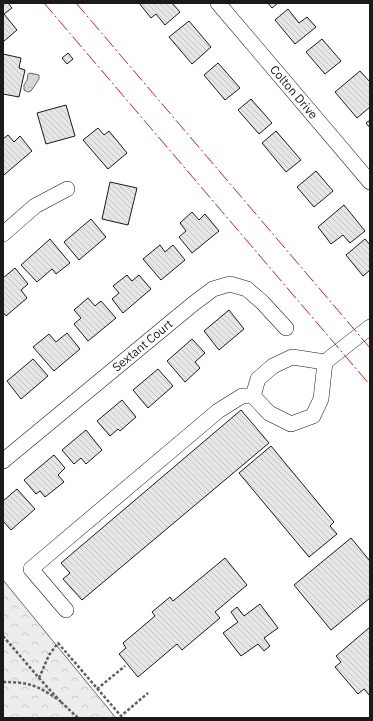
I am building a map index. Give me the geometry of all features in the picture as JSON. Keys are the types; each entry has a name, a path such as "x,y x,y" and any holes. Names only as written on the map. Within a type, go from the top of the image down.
{"street":[{"name":"Colton Drive","path":"218,3 370,182"},
{"path":"3,234 35,206 67,188"},
{"name":"Sextant Court","path":"3,461 213,289 230,284 247,289 262,302 286,328"},
{"path":"66,610 31,569 218,410 242,396 253,396 269,413 291,424 313,416 321,399 325,362 370,327"},
{"path":"253,396 258,379 273,366 292,357 325,362"}],"path":[{"path":"3,636 39,678 78,718"},
{"path":"39,678 49,655 58,643 121,716 148,693"},
{"path":"97,688 125,666"},
{"path":"3,682 27,683 43,689 62,702"}],"green space":[{"path":"3,580 116,718 3,718"}],"water":[{"path":"28,74 39,75 39,79 31,91 28,92 24,90 24,85"}],"building":[{"path":"3,3 8,3 12,8 4,14 17,30 3,42"},
{"path":"139,3 172,3 180,12 165,25 156,14 151,18"},
{"path":"268,3 278,3 272,8"},
{"path":"288,9 299,23 307,17 316,27 295,44 275,20"},
{"path":"189,21 211,47 192,64 169,37"},
{"path":"322,39 341,61 325,74 306,52"},
{"path":"68,53 73,59 67,64 62,58"},
{"path":"3,54 21,58 19,68 25,70 19,97 3,94"},
{"path":"218,63 240,88 225,100 204,75"},
{"path":"360,71 370,82 370,107 357,118 335,92"},
{"path":"251,99 272,123 259,134 238,110"},
{"path":"66,105 75,136 46,144 37,113"},
{"path":"370,120 370,128 366,123"},
{"path":"98,128 104,135 109,131 127,153 108,169 83,140"},
{"path":"276,131 301,160 286,172 262,143"},
{"path":"8,135 14,142 20,136 32,151 4,175 3,139"},
{"path":"316,171 333,191 314,207 297,187"},
{"path":"110,182 137,188 128,225 102,219"},
{"path":"344,205 365,231 350,243 343,235 331,244 318,227"},
{"path":"192,212 199,220 205,214 219,231 192,253 179,237 186,231 180,223"},
{"path":"91,219 106,237 79,260 64,242"},
{"path":"50,239 70,263 56,274 52,269 37,282 21,265"},
{"path":"365,239 370,245 370,270 363,276 346,255"},
{"path":"160,245 165,252 173,245 185,260 161,280 143,259"},
{"path":"15,268 28,284 21,290 27,298 6,316 3,312 3,278"},
{"path":"127,275 132,281 139,275 151,289 123,313 112,299 119,293 113,286"},
{"path":"88,298 95,306 101,301 116,318 88,341 74,324 81,318 74,310"},
{"path":"229,310 244,329 219,350 204,331"},
{"path":"67,333 80,349 54,371 33,347 49,334 56,342"},
{"path":"192,339 205,353 195,362 200,368 185,382 167,361"},
{"path":"33,359 48,376 21,399 7,381"},
{"path":"158,369 173,386 148,408 133,390"},
{"path":"122,400 136,417 120,431 118,429 110,436 97,421"},
{"path":"241,410 269,443 82,600 63,579 70,573 61,563"},
{"path":"86,430 102,450 86,464 81,458 74,464 62,450"},
{"path":"271,446 334,522 330,526 337,534 309,557 239,473"},
{"path":"54,455 65,468 58,475 64,482 45,497 40,491 36,494 24,480"},
{"path":"17,489 35,509 11,530 3,521 3,501"},
{"path":"351,538 370,561 370,598 331,630 294,585"},
{"path":"225,558 247,585 215,612 220,618 182,650 177,644 138,677 119,654 126,648 123,643 155,616 152,612 170,597 173,601"},
{"path":"260,604 278,628 264,638 270,646 264,651 258,644 241,656 223,633 238,622 231,612 237,607 244,616"},
{"path":"370,627 370,694 369,695 364,689 358,694 335,667 341,662 336,656"}],"power":[{"path":"44,3 370,385"},
{"path":"76,3 370,348"}]}
